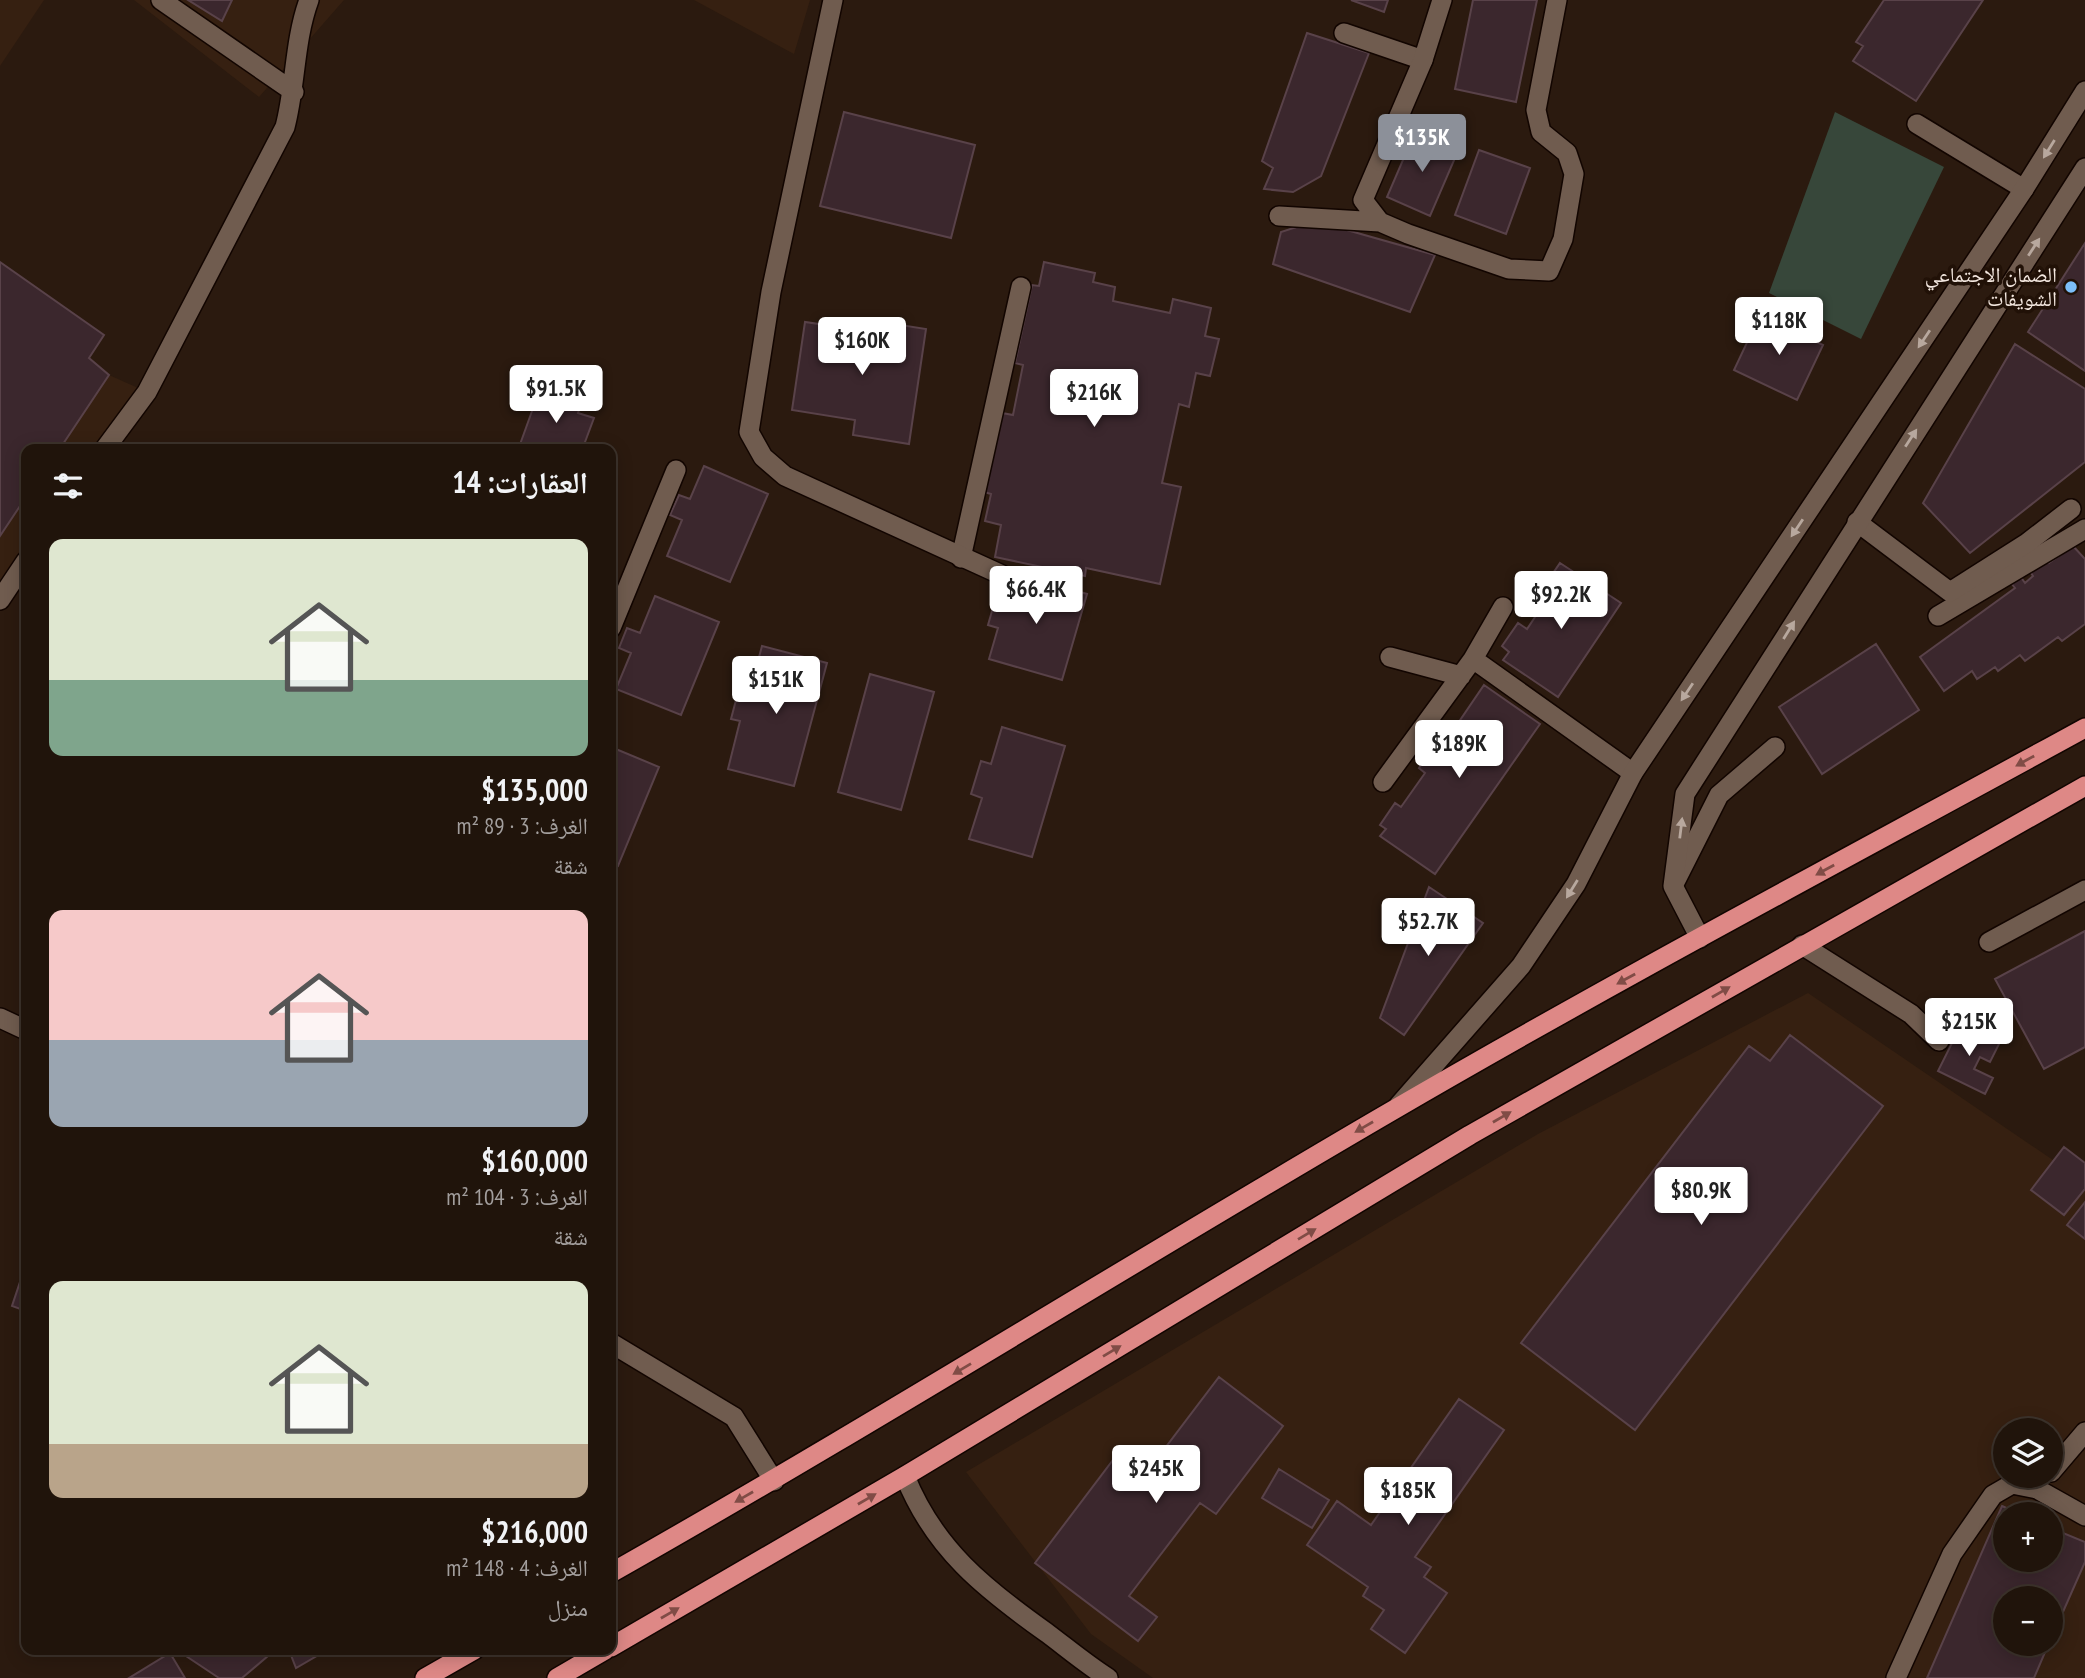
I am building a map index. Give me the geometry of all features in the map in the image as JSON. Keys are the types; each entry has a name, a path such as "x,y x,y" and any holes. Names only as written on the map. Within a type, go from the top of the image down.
{"highway":[{"path":"616,1570 774,1481 1020,1335 1189,1229 1396,1108 2085,728"},
{"path":"616,1644 905,1476 1471,1135 2085,786"},
{"path":"425,1678 465,1655"},
{"path":"557,1678 596,1655"}],"street":[{"path":"161,0 294,92"},
{"path":"109,444 148,392 285,127 294,92 301,24 309,0"},
{"path":"833,0 774,279 750,432 763,457 785,476 1002,575"},
{"path":"1380,222 1363,200 1423,60 1442,0"},
{"path":"1279,216 1380,222 1509,269 1549,271 1563,239 1574,174 1567,153 1541,132 1536,110 1557,0"},
{"path":"1344,33 1423,60"},
{"path":"1396,1108 1521,966 1576,884 1633,773 2024,189 2085,91"},
{"path":"1917,124 2024,189"},
{"path":"1700,938 1673,886 1685,794 2085,168"},
{"path":"961,558 1021,288"},
{"path":"616,616 676,470"},
{"path":"1857,522 1950,592 2028,543 2071,509"},
{"path":"1938,616 2085,529"},
{"path":"0,600 21,568"},
{"path":"1383,782 1473,659 1503,607"},
{"path":"1390,657 1461,676"},
{"path":"1473,659 1633,773"},
{"path":"1673,886 1719,794 1775,747"},
{"path":"1989,942 2085,890"},
{"path":"1802,945 1911,1014 1939,1041"},
{"path":"0,1018 21,1028"},
{"path":"616,1346 734,1417 774,1481"},
{"path":"2063,1458 2085,1432"},
{"path":"905,1476 931,1529 953,1557 1009,1606 1108,1678"},
{"path":"1896,1678 1952,1554 1993,1495 2005,1488"},
{"path":"2055,1488 2085,1516"}],"shaded area":[{"path":"0,0 44,0 0,66"},
{"path":"134,0 344,0 259,97"},
{"path":"694,0 810,0 794,54"},
{"path":"0,286 109,375 147,392 108,444 21,444 21,568 0,600"},
{"path":"1808,993 2085,1182 2085,1678 1153,1678 1091,1634 966,1472 1538,1134"}],"green space":[{"path":"1835,112 1944,167 1861,339 1769,293"}],"building":[{"path":"188,0 232,0 222,21"},
{"path":"1351,0 1388,0 1384,12"},
{"path":"1473,0 1537,0 1516,102 1455,89"},
{"path":"1884,0 1983,0 1916,101 1853,61 1863,46 1856,42"},
{"path":"1307,33 1369,53 1321,176 1293,192 1264,189 1273,168 1262,161"},
{"path":"844,112 975,145 951,238 820,206"},
{"path":"1415,132 1458,151 1430,216 1387,197"},
{"path":"1479,150 1530,168 1506,234 1455,215"},
{"path":"1315,221 1435,255 1410,312 1273,264 1281,232"},
{"name":"الضمان الاجتماعي الشويفات","path":"2085,243 2085,371 2028,332"},
{"path":"0,262 104,335 89,358 109,375 63,444 21,444 21,504 0,536"},
{"path":"1044,262 1095,273 1093,282 1115,287 1113,301 1170,313 1173,299 1211,308 1205,336 1219,339 1210,376 1196,373 1189,407 1179,404 1162,483 1181,487 1160,584 1086,568 1085,576 995,557 1001,525 985,521 991,494 984,492 1002,413 1013,415 1023,365 1015,363 1032,285 1039,286"},
{"path":"1760,315 1823,345 1797,400 1734,370"},
{"path":"875,321 926,329 909,444 853,435 855,420 792,410 805,322 873,332"},
{"path":"2015,344 2085,389 2085,462 1970,553 1923,503"},
{"path":"548,388 582,401 578,413 594,418 584,444 520,444 536,400 543,403"},
{"path":"704,466 768,494 730,582 667,556 682,520 670,515 679,495 690,499"},
{"path":"2073,546 2085,559 2085,624 2062,641 2058,637 2025,661 2020,655 1998,671 1995,667 1977,679 1972,671 1944,691 1920,657 2015,588 2011,583 2020,576 2025,583 2033,576 2029,570 2045,558 2049,563"},
{"path":"1560,563 1621,603 1558,697 1503,660 1509,652 1502,646 1518,623 1527,629 1549,596 1541,591"},
{"path":"1016,573 1087,594 1062,680 989,659 998,628 988,625 996,597 1007,601"},
{"path":"655,596 719,622 681,715 616,689 631,653 619,648 627,628 640,633"},
{"path":"1876,644 1919,710 1822,774 1779,707"},
{"path":"762,646 827,663 794,786 728,769 740,721 731,719 740,685 751,687"},
{"path":"870,674 934,692 901,810 838,792"},
{"path":"1484,685 1540,724 1435,874 1380,836 1386,829 1380,825 1395,803 1401,807 1425,773 1419,768 1431,750 1437,754"},
{"path":"1002,727 1065,746 1032,857 969,839 982,798 971,794 981,761 991,764"},
{"path":"616,749 659,767 618,866 616,865"},
{"path":"1429,887 1483,923 1404,1035 1380,1018"},
{"path":"2085,931 2085,1047 2044,1069 1995,979"},
{"path":"1962,1023 2000,1042 1990,1062 1980,1057 1974,1069 1993,1078 1985,1094 1938,1071"},
{"path":"1790,1035 1883,1106 1635,1430 1521,1343 1749,1046 1770,1061"},
{"path":"2064,1147 2085,1163 2085,1189 2064,1215 2031,1190"},
{"path":"2085,1202 2085,1239 2067,1225"},
{"path":"21,1279 21,1309 12,1306"},
{"path":"1219,1377 1283,1426 1216,1514 1200,1503 1129,1596 1157,1617 1138,1641 1035,1563 1116,1456 1143,1477"},
{"path":"1459,1399 1504,1430 1415,1557 1431,1567 1424,1577 1447,1593 1405,1653 1371,1629 1384,1610 1363,1596 1368,1587 1307,1545 1337,1501 1371,1525"},
{"path":"1279,1469 1329,1500 1312,1528 1262,1498"},
{"path":"1993,1527 1993,1572 2063,1572 2063,1533 2085,1542 2085,1562 2063,1612 2063,1586 1993,1586 1993,1656 2043,1656 2034,1678 1927,1678"},
{"path":"167,1655 171,1655 185,1678 129,1678"},
{"path":"184,1655 269,1655 242,1678 219,1678"},
{"path":"291,1655 318,1655 296,1668"}],"place":[{"name":"الضمان الاجتماعي الشويفات","path":"2071,287"}]}
